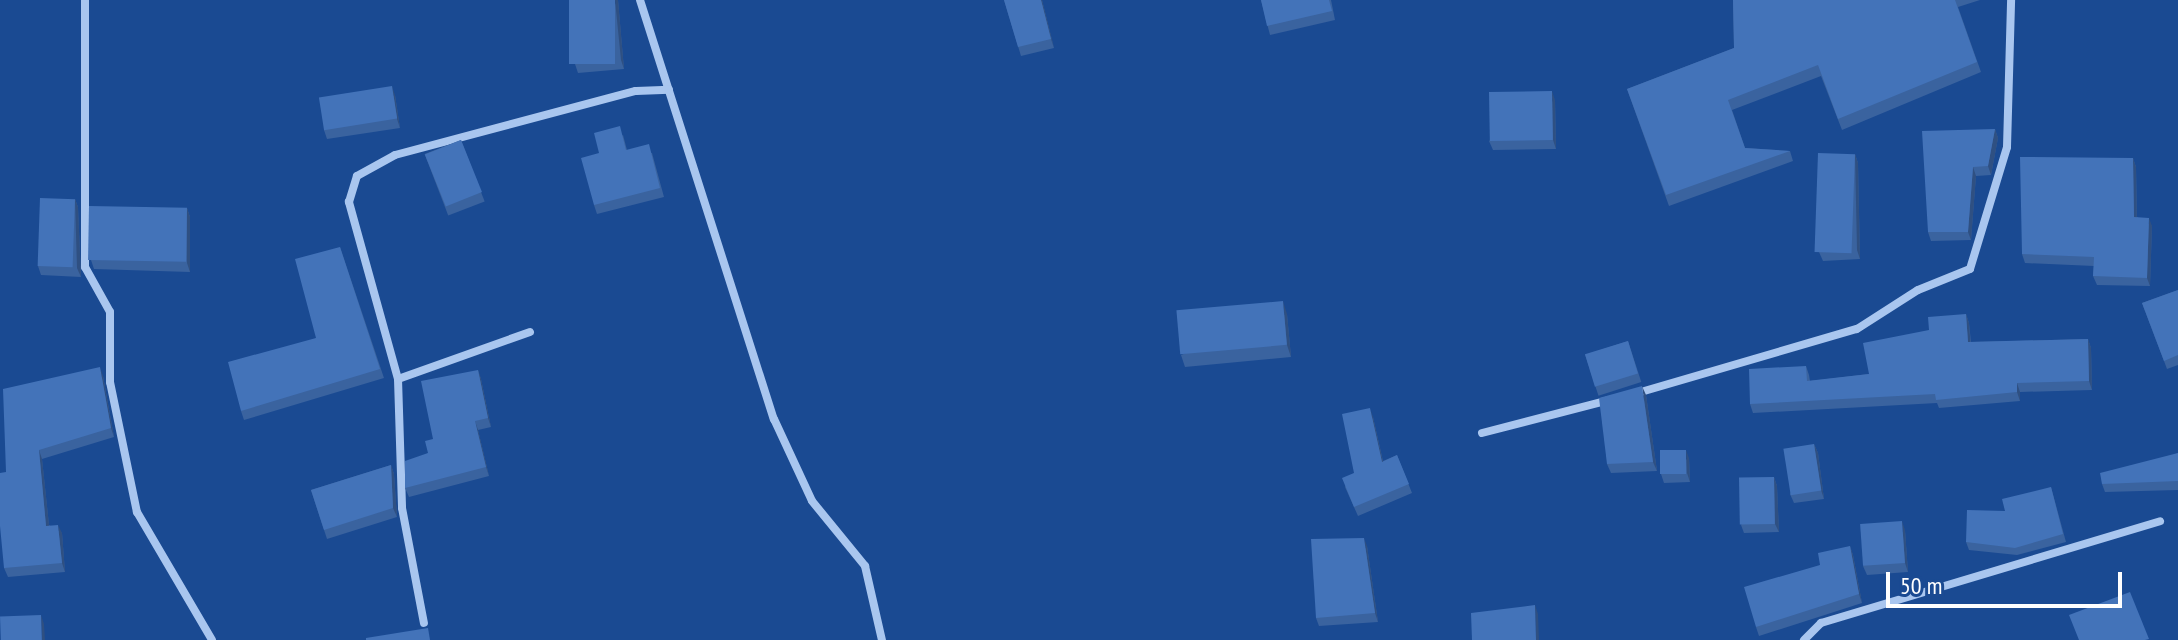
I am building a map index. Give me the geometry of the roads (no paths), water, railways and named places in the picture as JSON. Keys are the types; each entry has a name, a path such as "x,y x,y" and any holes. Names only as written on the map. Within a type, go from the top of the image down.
{"street":[{"path":"85,0 85,267 110,312 110,382 137,512 212,640"},
{"path":"640,0 774,419 812,501 865,566 882,640"},
{"path":"1482,433 1857,329 1918,290 1970,269 2007,147 2011,0"},
{"path":"424,623 402,508 398,379 349,202 357,176 395,155 636,91 669,90"},
{"path":"398,379 530,332"},
{"path":"1804,640 1821,623 2160,521"}]}
